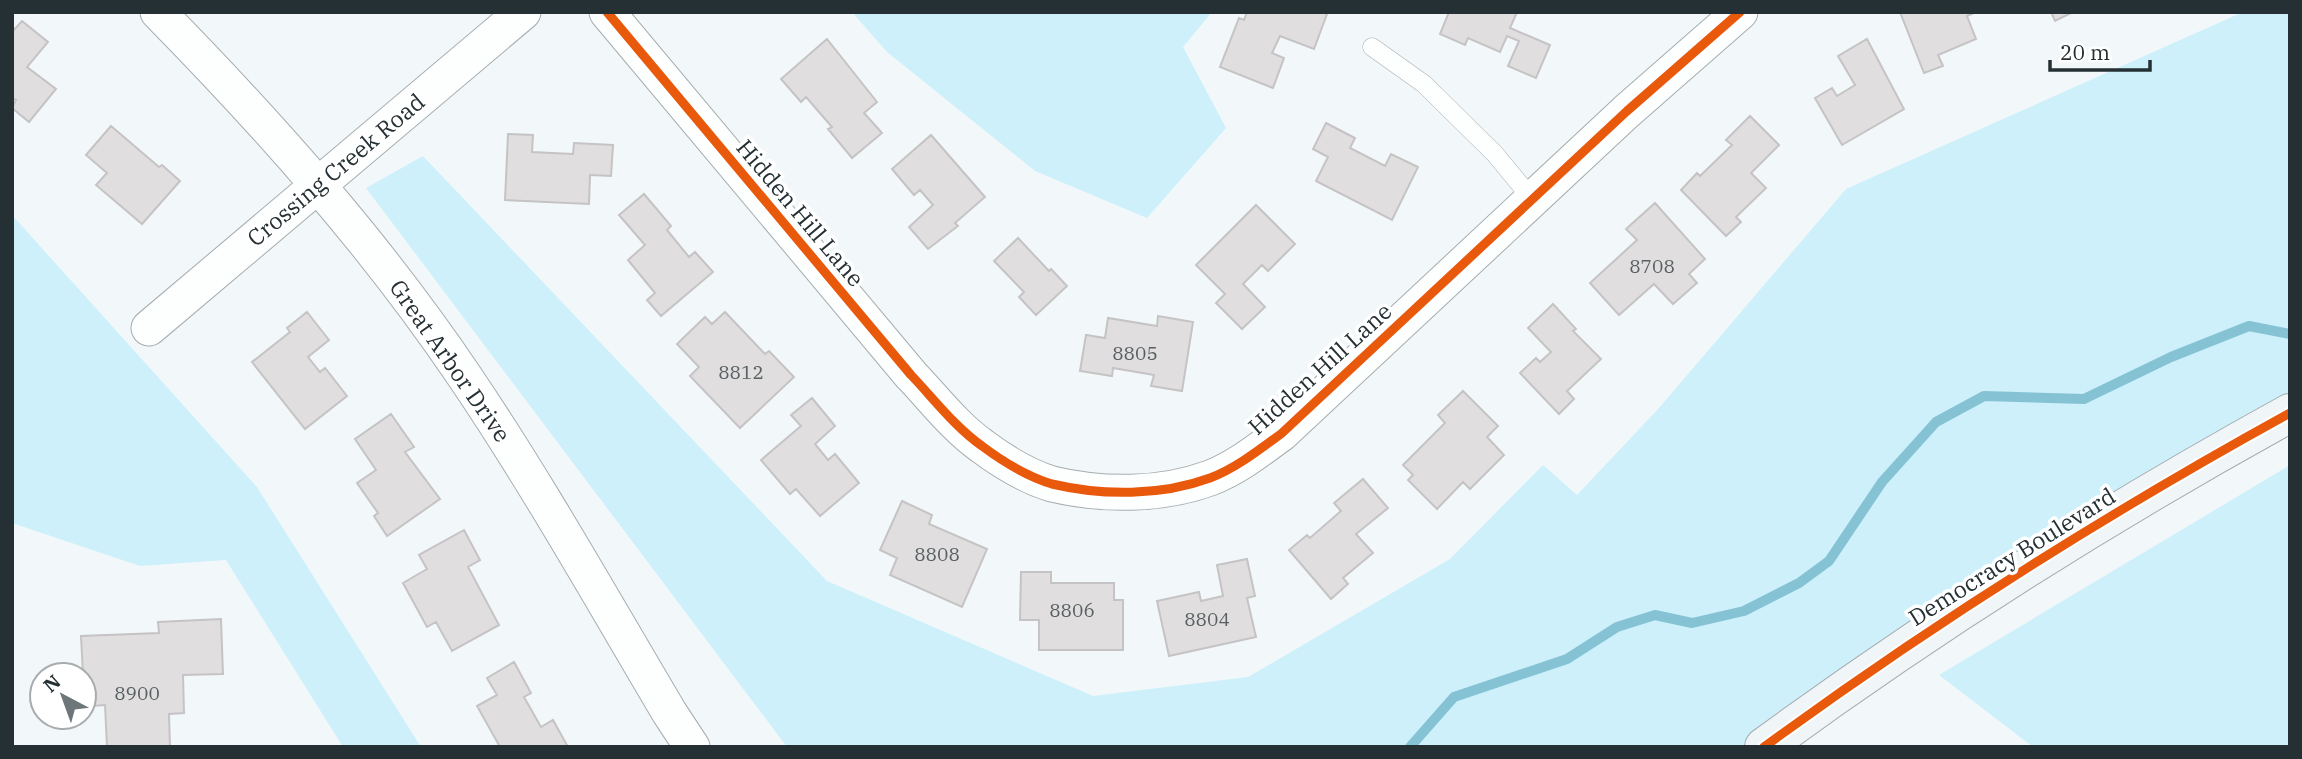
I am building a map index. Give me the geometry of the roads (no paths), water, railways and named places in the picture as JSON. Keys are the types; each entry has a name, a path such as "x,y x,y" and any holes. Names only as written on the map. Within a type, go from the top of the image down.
{"main road":[{"name":"Democracy Boulevard","path":"1764,747 1932,630 2055,550 2290,413"}],"street":[{"name":"Great Arbor Drive","path":"158,12 215,70 318,185 410,301 463,374 522,464 692,747"},
{"name":"Crossing Creek Road","path":"149,328 523,12"},
{"name":"Hidden Hill Lane","path":"607,12 911,375 955,423 981,446 1010,464 1051,483 1136,493 1175,489 1211,477 1248,458 1282,433 1627,111 1740,12"}],"lane":[{"path":"1371,47 1424,84 1494,155 1532,199"}],"waterway":[{"path":"1410,747 1454,697 1567,659 1617,627 1655,615 1692,623 1744,611 1799,583 1829,561 1882,482 1936,422 1984,396 2084,399 2171,357 2249,326 2290,334"}]}
